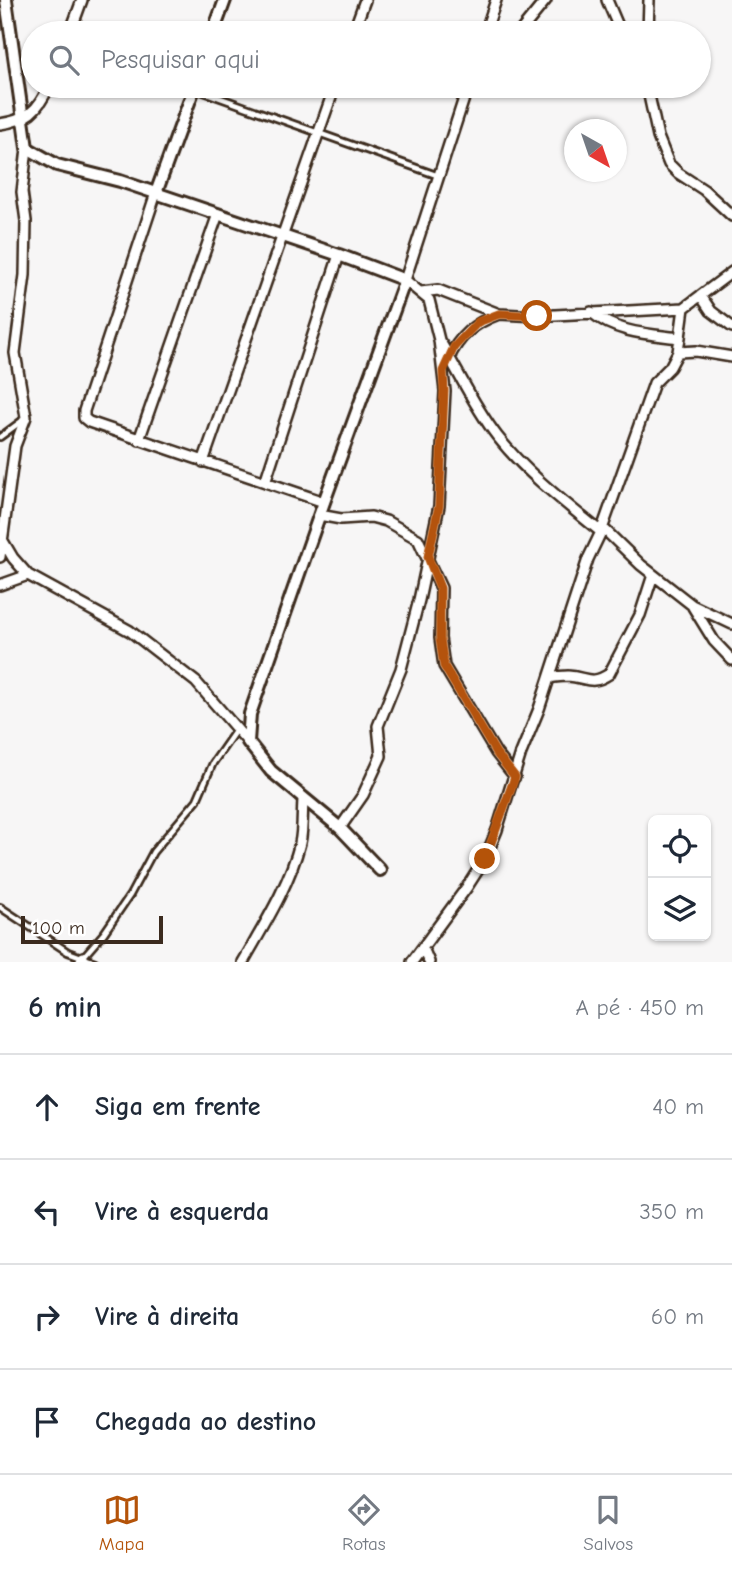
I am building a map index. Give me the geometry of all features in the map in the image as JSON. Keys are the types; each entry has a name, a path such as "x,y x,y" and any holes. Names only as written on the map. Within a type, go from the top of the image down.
{"street":[{"path":"0,557 15,446 26,417 15,353 26,275 26,221 22,192 27,148 6,0"},
{"path":"74,21 82,0"},
{"path":"217,21 225,0"},
{"path":"357,21 365,0"},
{"path":"489,21 496,0"},
{"path":"529,21 546,0"},
{"path":"607,0 616,21"},
{"path":"648,21 649,0"},
{"path":"0,124 22,121 43,98"},
{"path":"188,98 83,411 84,418 139,440 324,502"},
{"path":"203,462 331,98"},
{"path":"248,742 250,714 405,280 464,98"},
{"path":"650,98 658,137 669,164 704,190 732,216"},
{"path":"27,148 57,165 120,181 339,255 405,280 429,300 439,340 444,391 439,506 401,669 378,726 381,756 363,795 340,828"},
{"path":"139,440 218,214"},
{"path":"265,482 339,255"},
{"path":"421,292 438,290 499,314 537,316 684,308 732,272"},
{"path":"701,296 710,311 732,327"},
{"path":"412,962 485,859 521,753 531,733 588,559 602,529 654,383 670,367 678,352 684,308"},
{"path":"591,312 604,323 628,331 679,338"},
{"path":"443,371 454,347 471,328 478,322 499,314"},
{"path":"439,340 495,433 515,458 692,605 713,641 732,660"},
{"path":"678,352 696,351 732,357"},
{"path":"319,515 341,519 371,517 386,521 418,539 440,588 440,639 444,666 496,753 515,777"},
{"path":"3,541 28,575 131,631 196,682 271,771 340,828 380,870"},
{"path":"0,585 28,575"},
{"path":"549,677 569,676 591,681 600,680 609,674 640,615 653,575"},
{"path":"692,605 732,624"},
{"path":"243,962 287,879 300,843 303,800"},
{"path":"423,948 429,962"}],"lane":[{"path":"223,98 439,176"},
{"path":"0,437 26,417"},
{"path":"82,960 130,895 153,852 197,800 212,763 237,729"},
{"path":"0,907 68,952 82,960 95,962"}],"route":[{"path":"485,859 515,777 496,753 444,666 440,639 440,588 428,557 439,506 443,371 454,347 478,322 499,314 537,316"}]}
